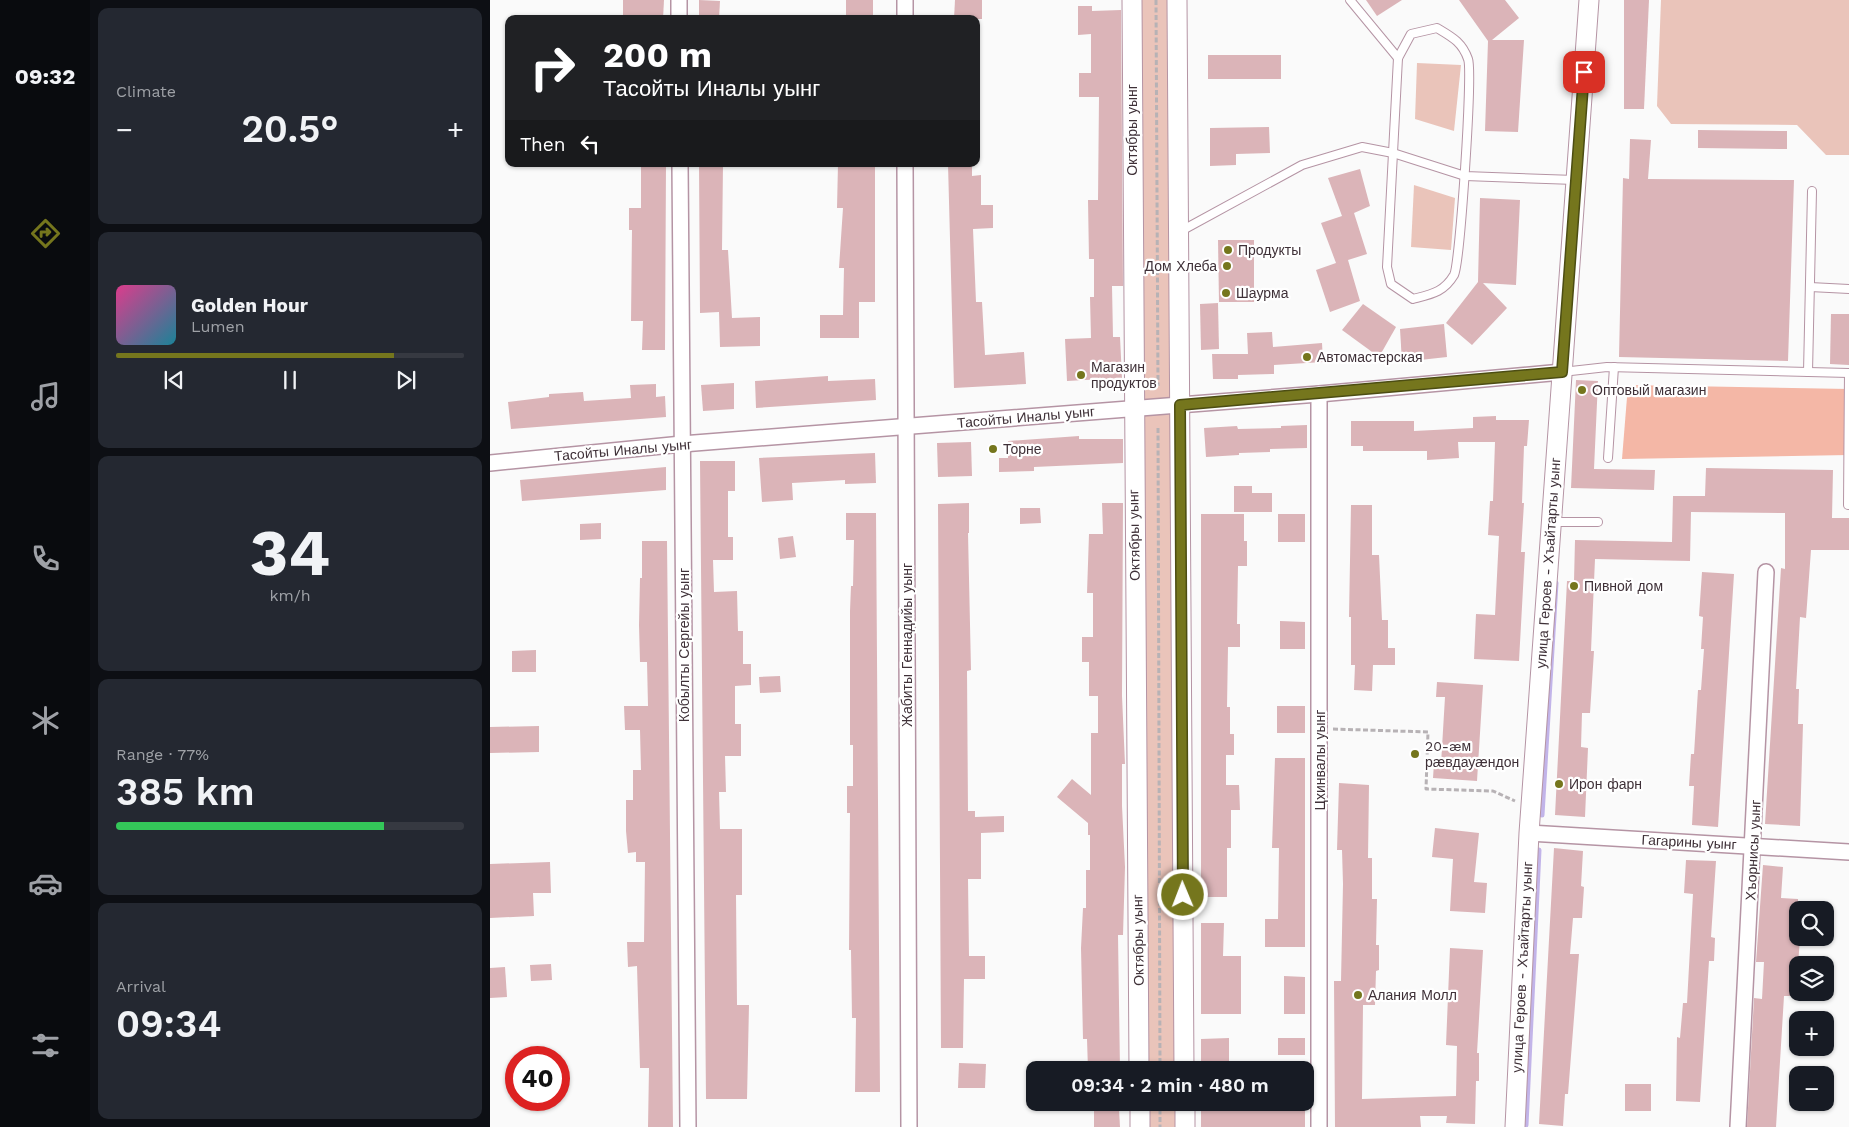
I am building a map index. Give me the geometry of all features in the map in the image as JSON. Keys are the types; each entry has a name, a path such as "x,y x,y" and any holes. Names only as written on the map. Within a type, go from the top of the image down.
{"street":[{"path":"679,0 679,15"},
{"path":"905,0 905,15"},
{"name":"Октябры уынг","path":"1132,0 1133,428 1139,1061"},
{"path":"1178,0 1184,1061"},
{"name":"улица Героев - Хъайтарты уынг","path":"1515,1127 1529,833 1589,0"},
{"name":"Кобылты Сергейы уынг","path":"680,167 688,1127"},
{"name":"Жабиты Геннадийы уынг","path":"905,167 909,1127"},
{"name":"Тасойты Иналы уынг","path":"490,463 682,444 1319,394 1562,372"},
{"name":"Цхинвалы уынг","path":"1319,394 1319,1127"},
{"name":"Хъорнисы уынг","path":"1738,1127 1754,846 1766,572"},
{"name":"Гагарины уынг","path":"1529,833 1849,852"},
{"path":"1140,1111 1140,1127"},
{"path":"1185,1111 1185,1127"}],"lane":[{"path":"1350,0 1398,58"},
{"path":"1437,28 1461,42 1469,61 1465,176 1455,273 1441,292 1414,299 1391,284 1387,267 1398,58 1411,34 1437,28"},
{"path":"1179,232 1302,165 1362,147 1393,153 1465,176 1576,180"},
{"path":"1808,372 1812,191"},
{"path":"1810,287 1849,289"},
{"path":"1562,372 1614,367 1849,373 1848,505"},
{"path":"1608,458 1614,367"},
{"path":"1551,522 1598,522"}],"path":[{"path":"1156,0 1158,386"},
{"path":"1133,386 1180,386"},
{"path":"1133,428 1180,428"},
{"path":"1158,428 1160,1061"},
{"path":"1320,729 1428,732 1426,789 1493,791 1531,808"},
{"path":"1160,1111 1160,1127"}],"shaded area":[{"path":"1138,0 1172,0 1171,399 1142,401"},
{"path":"1661,0 1849,0 1849,155 1826,155 1797,125 1671,124 1657,106"},
{"path":"1417,63 1461,65 1454,131 1415,119"},
{"path":"1414,185 1455,198 1451,250 1411,247"},
{"path":"1628,385 1849,389 1849,455 1622,459"},
{"path":"1172,414 1177,1061 1145,1061 1142,415"},
{"path":"1145,1111 1177,1111 1177,1127 1145,1127"}],"building":[{"path":"623,0 664,0 663,15 623,15"},
{"path":"699,0 720,1 719,15 699,15"},
{"path":"846,0 873,0 873,15 846,15"},
{"path":"955,0 982,0 982,19 980,19 980,15 954,15"},
{"path":"1366,0 1402,0 1377,16"},
{"path":"1459,0 1505,0 1519,18 1492,40 1524,40 1518,132 1485,131 1488,41"},
{"path":"1624,0 1649,0 1644,109 1624,109"},
{"path":"1078,6 1092,6 1092,11 1121,10 1123,286 1112,286 1113,337 1120,337 1122,378 1067,381 1065,339 1091,338 1090,297 1094,297 1094,259 1089,259 1088,200 1098,200 1099,97 1079,97 1079,73 1091,73 1091,34 1078,35"},
{"path":"1208,55 1281,55 1281,79 1208,79"},
{"path":"1269,127 1270,153 1236,154 1236,165 1210,166 1210,128"},
{"path":"1698,130 1787,131 1787,149 1698,148"},
{"path":"1630,139 1651,140 1648,179 1794,180 1788,361 1619,357 1623,178 1629,179"},
{"path":"641,167 666,167 665,350 642,350 643,321 631,321 632,230 629,230 629,208 641,208"},
{"path":"699,167 723,167 722,250 728,250 732,318 760,317 760,346 720,347 719,312 700,313"},
{"path":"838,167 875,167 875,302 859,302 859,338 820,338 820,315 843,315 844,268 839,268 843,208 837,208"},
{"path":"948,167 972,167 972,176 981,175 981,205 993,205 993,228 973,229 976,302 982,302 985,355 1024,352 1026,384 954,388"},
{"path":"1360,169 1370,206 1354,213 1367,254 1348,260 1360,301 1330,312 1316,270 1336,263 1321,223 1342,216 1328,178"},
{"path":"1480,198 1520,200 1516,285 1483,283 1507,308 1472,345 1446,323 1478,282"},
{"path":"1218,240 1254,240 1254,302 1219,302"},
{"path":"1218,303 1219,349 1201,350 1200,304"},
{"path":"1363,304 1396,327 1379,357 1342,330"},
{"path":"1831,314 1849,314 1849,365 1830,364"},
{"path":"1444,324 1447,357 1402,362 1400,329"},
{"path":"1272,332 1273,347 1322,343 1323,362 1274,365 1274,374 1238,375 1238,379 1213,379 1212,354 1248,354 1247,333"},
{"path":"828,376 828,381 875,379 876,400 756,408 755,381"},
{"path":"1576,380 1598,381 1594,469 1655,470 1654,490 1571,488"},
{"path":"734,383 734,409 703,411 701,385"},
{"path":"656,384 656,397 665,396 666,417 511,429 508,402 549,397 549,394 583,392 584,401 631,398 630,385"},
{"path":"1496,416 1496,420 1529,420 1527,446 1524,446 1522,503 1524,503 1521,552 1525,552 1519,661 1474,659 1476,614 1495,615 1499,536 1488,535 1490,501 1493,501 1495,442 1458,442 1459,458 1427,460 1427,451 1363,451 1363,446 1351,446 1351,421 1414,421 1414,431 1473,428 1473,417"},
{"path":"1307,425 1307,448 1270,449 1270,452 1206,457 1204,428 1237,426 1238,429 1281,428 1281,426"},
{"path":"1079,436 1079,439 1123,439 1123,463 1034,467 1034,471 999,472 999,458 1008,458 1008,441"},
{"path":"971,442 972,476 938,477 937,443"},
{"path":"875,453 876,483 845,484 845,480 792,483 793,500 762,502 759,458"},
{"path":"700,461 735,461 735,491 728,491 728,537 733,537 733,560 713,560 714,592 737,591 738,631 743,631 743,664 751,664 751,685 735,686 735,724 741,724 741,756 725,756 726,792 719,792 720,829 742,829 742,895 736,895 737,1005 749,1005 747,1099 706,1099"},
{"path":"666,467 666,490 522,501 520,480"},
{"path":"1706,468 1833,470 1832,518 1849,518 1849,550 1811,550 1806,618 1800,617 1796,689 1799,689 1798,724 1803,724 1800,826 1765,824 1781,568 1785,569 1785,513 1691,512 1690,561 1595,559 1591,651 1594,651 1590,713 1582,713 1581,747 1588,748 1585,817 1555,815 1567,581 1574,581 1575,540 1672,542 1673,496 1705,496"},
{"path":"1234,486 1252,486 1252,493 1272,493 1272,512 1234,512"},
{"path":"969,503 971,670 967,671 968,811 975,811 975,817 1004,816 1004,832 981,833 981,879 968,879 969,956 985,956 985,979 964,979 963,1048 941,1048 938,504"},
{"path":"1102,503 1123,503 1122,696 1125,764 1122,764 1122,806 1125,867 1123,935 1118,935 1120,1061 1088,1061 1087,1039 1083,1039 1081,948 1083,908 1086,908 1086,870 1090,870 1090,835 1088,835 1088,823 1057,797 1072,779 1091,795 1091,733 1098,733 1098,696 1089,696 1089,662 1082,662 1082,637 1093,637 1093,593 1087,593 1089,534 1103,534"},
{"path":"1351,505 1372,505 1372,555 1379,555 1382,620 1388,620 1388,648 1395,648 1395,665 1373,665 1372,691 1354,690 1355,665 1351,665 1351,617 1349,617"},
{"path":"1020,508 1040,508 1041,523 1020,524"},
{"path":"846,513 876,513 880,1092 855,1092 856,1018 852,1018 851,950 849,950 850,813 847,813 847,786 853,786 853,745 850,745 850,611 851,586 853,586 854,540 846,540"},
{"path":"1201,514 1244,514 1244,541 1247,541 1247,566 1238,566 1237,624 1240,624 1240,647 1228,647 1227,707 1230,707 1230,734 1234,734 1234,755 1226,755 1226,785 1239,785 1240,810 1231,810 1231,848 1227,848 1227,897 1201,897"},
{"path":"1278,514 1305,514 1305,542 1278,542"},
{"path":"601,523 601,539 580,540 580,524"},
{"path":"793,536 796,557 780,559 778,538"},
{"path":"642,541 667,541 673,1127 648,1127 649,1068 640,1068 637,966 628,967 627,942 644,942 645,862 636,862 636,852 628,853 626,831 626,800 633,800 633,770 641,770 640,730 625,730 624,706 648,706 647,662 640,662 639,625"},
{"path":"1702,572 1734,574 1718,827 1692,825 1694,786 1689,786 1691,754 1694,754 1698,690 1701,690 1704,649 1701,649 1703,617 1699,616"},
{"path":"1280,621 1305,622 1305,649 1280,649"},
{"path":"536,650 536,672 512,672 512,651"},
{"path":"780,676 781,692 760,693 759,677"},
{"path":"1437,682 1483,685 1477,781 1433,778 1434,763 1441,764 1445,697 1436,697"},
{"path":"1277,706 1305,706 1305,733 1277,733"},
{"path":"539,726 539,752 490,753 490,727"},
{"path":"1275,758 1305,758 1305,947 1265,947 1265,919 1278,919 1279,848 1272,848"},
{"path":"1339,783 1369,785 1368,858 1372,858 1372,899 1377,899 1376,945 1379,945 1379,970 1376,971 1375,1005 1363,1005 1362,1099 1456,1096 1457,1046 1446,1045 1450,948 1483,950 1477,1053 1479,1053 1479,1081 1476,1081 1475,1124 1446,1123 1447,1116 1420,1116 1421,1127 1335,1127 1334,981 1341,981 1343,884 1342,850 1337,850"},
{"path":"1435,828 1479,833 1474,882 1487,883 1485,913 1450,911 1453,859 1432,857"},
{"path":"1554,848 1583,851 1581,886 1584,887 1582,918 1573,918 1570,954 1579,954 1568,1094 1565,1094 1563,1126 1539,1124"},
{"path":"1686,860 1716,861 1711,937 1715,938 1714,961 1709,961 1700,1102 1676,1101 1677,1037 1680,1038 1683,1003 1687,1003 1693,894 1684,893"},
{"path":"550,862 551,893 533,893 534,916 490,918 490,864"},
{"path":"1763,865 1783,867 1781,898 1798,899 1798,901 1789,901 1789,946 1799,946 1799,956 1789,956 1789,996 1784,996 1776,1127 1747,1127 1754,998 1762,999 1764,962 1756,962"},
{"path":"1201,923 1224,923 1223,956 1241,956 1241,1014 1201,1014"},
{"path":"551,964 552,980 531,981 530,965"},
{"path":"505,967 507,997 490,998 490,968"},
{"path":"1284,976 1305,977 1305,1014 1284,1014"},
{"path":"1229,1038 1229,1061 1201,1061 1201,1039"},
{"path":"1278,1038 1305,1038 1305,1055 1278,1055"},
{"path":"959,1063 986,1064 985,1088 958,1088"},
{"path":"1625,1084 1651,1084 1651,1111 1625,1111"},
{"path":"1094,1111 1119,1111 1120,1127 1094,1127"},
{"path":"1201,1111 1305,1111 1305,1127 1201,1127"}],"waterway":[{"path":"1542,815 1556,583"},
{"path":"1526,1125 1539,850"}],"place":[{"name":"Продукты","path":"1228,250"},
{"name":"Дом Хлеба","path":"1227,266"},
{"name":"Шаурма","path":"1226,293"},
{"name":"Автомастерская","path":"1307,357"},
{"name":"Магазин продуктов","path":"1081,375"},
{"name":"Оптовый магазин","path":"1582,390"},
{"name":"Торне","path":"993,449"},
{"name":"Пивной дом","path":"1574,586"},
{"name":"20-æм рӕвдауӕндон","path":"1415,754"},
{"name":"Ирон фарн","path":"1559,784"},
{"name":"Алания Молл","path":"1358,995"}],"route":[{"path":"1183,895 1180,405 1562,372 1584,72"}]}
